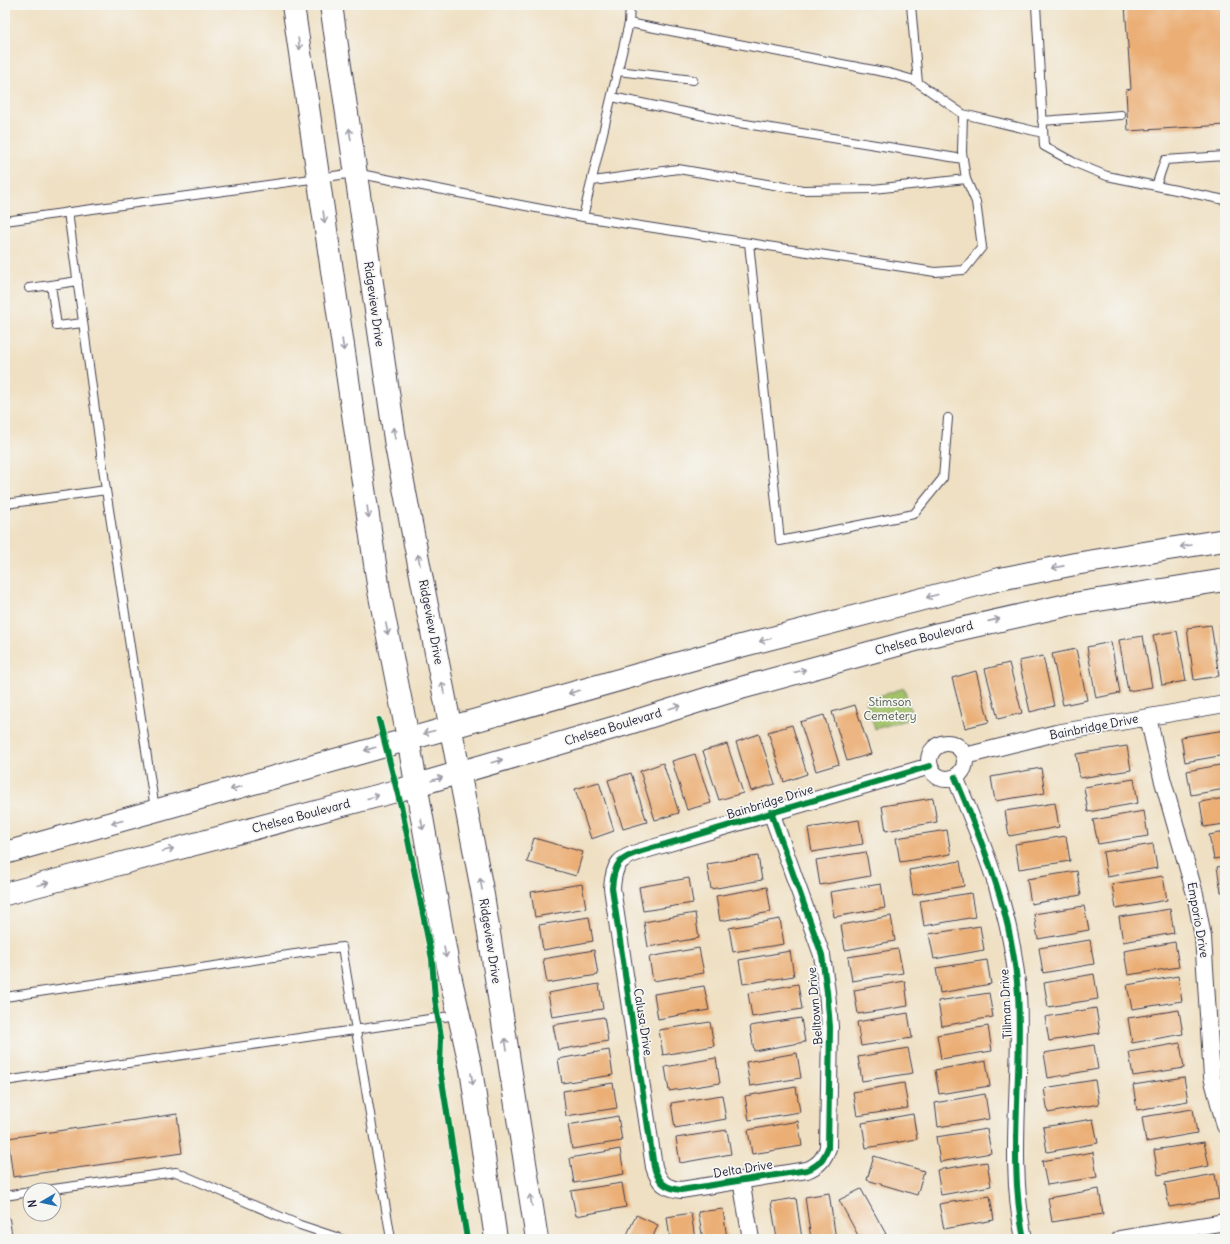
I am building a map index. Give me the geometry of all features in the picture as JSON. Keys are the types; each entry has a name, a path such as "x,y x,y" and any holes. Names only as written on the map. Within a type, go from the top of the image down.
{"main road":[{"path":"293,5 379,591 408,738 415,786 449,971 471,1069 496,1239"},
{"name":"Ridgeview Drive","path":"331,5 396,446 460,772 484,903 537,1239"},
{"path":"5,853 155,812 408,738 729,649 1000,579 1075,564 1225,540"},
{"name":"Chelsea Boulevard","path":"5,894 415,786 756,683 941,633 1067,605 1225,580"}],"street":[{"name":"Bainbridge Drive","path":"964,756 1056,734 1225,704"},
{"name":"Emporio Drive","path":"1148,717 1162,778 1197,901 1203,937 1208,986 1208,1036 1212,1077 1225,1126"},
{"path":"944,743 956,745 964,756 965,766 962,771 955,777 947,780 941,779 932,771 930,766 930,754 934,749 944,743"},
{"name":"Bainbridge Drive","path":"617,862 628,856 771,812 930,766"},
{"name":"Tillman Drive","path":"955,777 989,859 1007,921 1014,957 1018,995 1019,1045 1015,1156 1016,1192 1024,1239"},
{"name":"Belltown Drive","path":"771,812 822,956 830,1027 828,1148 824,1157"},
{"name":"Calusa Drive","path":"617,862 613,874 612,888 654,1167 662,1184"},
{"name":"Delta Drive","path":"662,1184 670,1188 681,1190 806,1170 818,1166 824,1157"},
{"path":"741,1180 751,1239"},
{"path":"1120,1239 1225,1222"}],"lane":[{"path":"583,217 593,181 629,23 630,5"},
{"path":"911,5 918,83"},
{"path":"1036,5 1044,146 1073,162 1107,176 1225,200"},
{"path":"629,23 889,73 918,83 963,114 1043,134"},
{"path":"618,71 693,80"},
{"path":"612,97 741,123 963,159"},
{"path":"5,221 355,172 583,217 935,272 964,270 982,247 976,202 966,179 963,159 963,114"},
{"path":"1042,121 1121,115"},
{"path":"1156,186 1165,160 1225,156"},
{"path":"593,181 678,168 803,190 873,189 966,179"},
{"path":"68,212 106,490 155,812"},
{"path":"749,243 780,541 914,514 943,478 948,418"},
{"path":"29,288 78,281"},
{"path":"51,285 57,326 83,323"},
{"path":"5,504 106,490"},
{"path":"5,997 342,947 391,1239"},
{"path":"5,1081 458,1015"},
{"path":"62,1188 176,1172 300,1226 342,1239"},
{"path":"5,1196 22,1193"},
{"path":"5,1220 8,1239"}],"green space":[{"name":"Stimson Cemetery","path":"904,688 913,718 875,729 866,700"}],"building":[{"path":"1125,5 1225,5 1225,125 1128,131 1126,90 1131,89"},
{"path":"1225,623 1225,652 1224,652 1220,624"},
{"path":"1211,625 1219,676 1194,680 1187,628"},
{"path":"1177,631 1186,681 1162,685 1153,635"},
{"path":"1143,636 1152,687 1128,691 1119,640"},
{"path":"1111,642 1120,693 1096,698 1087,647"},
{"path":"1076,649 1087,700 1063,705 1052,654"},
{"path":"1043,656 1054,706 1030,712 1019,661"},
{"path":"1009,663 1022,713 998,719 985,669"},
{"path":"976,671 989,722 965,728 952,678"},
{"path":"855,705 871,754 847,761 832,712"},
{"path":"824,715 839,764 816,771 800,722"},
{"path":"792,725 807,774 784,782 768,732"},
{"path":"1225,730 1225,755 1185,762 1181,737"},
{"path":"759,734 775,784 751,791 736,742"},
{"path":"727,744 743,793 719,800 703,751"},
{"path":"1127,746 1131,770 1080,778 1076,754"},
{"path":"695,754 711,803 687,810 672,761"},
{"path":"663,763 679,813 655,820 640,771"},
{"path":"1225,764 1225,789 1191,795 1187,771"},
{"path":"1041,768 1045,793 995,801 991,777"},
{"path":"631,773 647,822 623,829 608,780"},
{"path":"1134,779 1138,803 1088,812 1084,787"},
{"path":"599,782 614,831 591,839 575,789"},
{"path":"933,798 937,822 886,831 882,806"},
{"path":"1225,798 1225,824 1204,827 1200,802"},
{"path":"1055,803 1059,827 1009,836 1005,811"},
{"path":"1144,811 1148,836 1098,844 1093,820"},
{"path":"859,820 863,844 812,852 808,828"},
{"path":"947,830 951,854 900,862 896,838"},
{"path":"1225,832 1225,857 1214,859 1209,835"},
{"path":"1066,836 1070,861 1019,869 1015,844"},
{"path":"534,838 583,852 576,876 527,862"},
{"path":"1153,844 1157,868 1107,877 1103,852"},
{"path":"866,852 870,876 820,885 816,860"},
{"path":"758,856 762,880 711,889 707,864"},
{"path":"960,861 964,886 913,895 909,870"},
{"path":"1225,866 1225,891 1221,892 1217,867"},
{"path":"1077,871 1081,895 1031,904 1027,879"},
{"path":"1163,876 1167,900 1116,909 1112,884"},
{"path":"689,878 693,903 643,911 639,887"},
{"path":"582,884 586,908 535,917 531,892"},
{"path":"881,884 885,908 834,917 830,892"},
{"path":"767,887 771,912 720,921 716,896"},
{"path":"971,893 975,917 924,926 920,901"},
{"path":"1084,906 1089,930 1038,939 1034,914"},
{"path":"1170,909 1174,933 1123,942 1119,917"},
{"path":"695,913 699,938 648,947 644,922"},
{"path":"891,916 895,941 845,950 841,925"},
{"path":"589,917 593,941 543,950 539,925"},
{"path":"780,919 784,944 733,952 729,928"},
{"path":"980,926 984,950 934,959 929,934"},
{"path":"1090,940 1094,964 1043,973 1039,948"},
{"path":"1175,942 1179,967 1128,975 1124,951"},
{"path":"699,948 704,973 653,981 649,957"},
{"path":"898,949 903,973 852,981 848,957"},
{"path":"594,950 598,975 547,983 543,959"},
{"path":"790,951 794,976 743,984 739,960"},
{"path":"987,960 991,984 940,993 936,968"},
{"path":"1094,974 1098,999 1048,1007 1044,983"},
{"path":"1178,976 1182,1001 1132,1009 1127,985"},
{"path":"905,981 908,1006 858,1014 854,990"},
{"path":"599,984 603,1009 552,1017 548,993"},
{"path":"798,984 802,1009 752,1017 748,993"},
{"path":"704,986 709,1010 658,1019 654,994"},
{"path":"989,993 993,1017 942,1026 938,1001"},
{"path":"1096,1008 1100,1033 1049,1041 1045,1017"},
{"path":"1179,1010 1183,1034 1132,1043 1128,1018"},
{"path":"908,1013 912,1038 861,1046 857,1022"},
{"path":"604,1017 608,1041 558,1050 553,1025"},
{"path":"801,1018 805,1042 754,1051 750,1026"},
{"path":"710,1022 714,1046 663,1055 659,1030"},
{"path":"988,1026 992,1051 941,1059 937,1035"},
{"path":"1180,1043 1184,1068 1133,1076 1129,1052"},
{"path":"1094,1045 1098,1069 1048,1078 1044,1053"},
{"path":"908,1048 913,1073 862,1081 858,1057"},
{"path":"609,1050 613,1075 562,1083 558,1059"},
{"path":"797,1053 801,1078 750,1086 746,1062"},
{"path":"716,1058 720,1083 669,1091 665,1067"},
{"path":"986,1061 990,1086 939,1094 935,1070"},
{"path":"1184,1077 1188,1101 1137,1110 1133,1085"},
{"path":"1095,1080 1099,1104 1048,1113 1044,1088"},
{"path":"613,1083 617,1108 566,1116 563,1091"},
{"path":"904,1083 908,1108 857,1116 853,1092"},
{"path":"796,1087 800,1112 749,1120 745,1096"},
{"path":"985,1094 989,1119 938,1127 935,1103"},
{"path":"722,1095 726,1119 675,1128 671,1103"},
{"path":"1193,1109 1197,1133 1146,1142 1142,1117"},
{"path":"177,1114 182,1153 13,1177 8,1138"},
{"path":"913,1114 917,1139 866,1148 862,1123"},
{"path":"618,1116 622,1141 572,1149 568,1125"},
{"path":"1093,1119 1098,1143 1047,1152 1043,1127"},
{"path":"798,1121 802,1146 752,1154 748,1130"},
{"path":"987,1129 991,1153 940,1162 936,1137"},
{"path":"727,1130 731,1154 680,1163 676,1138"},
{"path":"1204,1142 1209,1166 1158,1175 1154,1150"},
{"path":"620,1149 624,1174 574,1183 570,1158"},
{"path":"1093,1152 1097,1177 1047,1185 1042,1161"},
{"path":"874,1156 924,1171 917,1195 867,1180"},
{"path":"987,1162 991,1186 941,1195 937,1170"},
{"path":"1215,1174 1219,1199 1169,1207 1165,1183"},
{"path":"622,1183 626,1207 576,1216 571,1191"},
{"path":"861,1189 886,1234 876,1239 860,1239 839,1200"},
{"path":"1099,1189 1103,1214 1052,1222 1048,1198"},
{"path":"829,1193 836,1239 811,1239 805,1197"},
{"path":"990,1196 994,1220 944,1229 939,1204"},
{"path":"796,1198 802,1239 777,1239 771,1202"},
{"path":"723,1209 727,1239 703,1239 698,1212"},
{"path":"691,1213 695,1239 670,1239 667,1217"},
{"path":"636,1215 658,1225 652,1239 625,1239"}],"cycle path":[{"path":"379,720 402,810 432,959 435,999 441,1037 440,1068 467,1239"},
{"path":"771,812 822,955 830,1027 828,1148 820,1162 807,1170 681,1190 671,1188 663,1184 654,1167 612,888 616,867 623,859 642,851 930,766"},
{"path":"955,777 977,830 996,883 1004,910 1015,965 1019,1025 1016,1148 1019,1209 1024,1239"}]}
